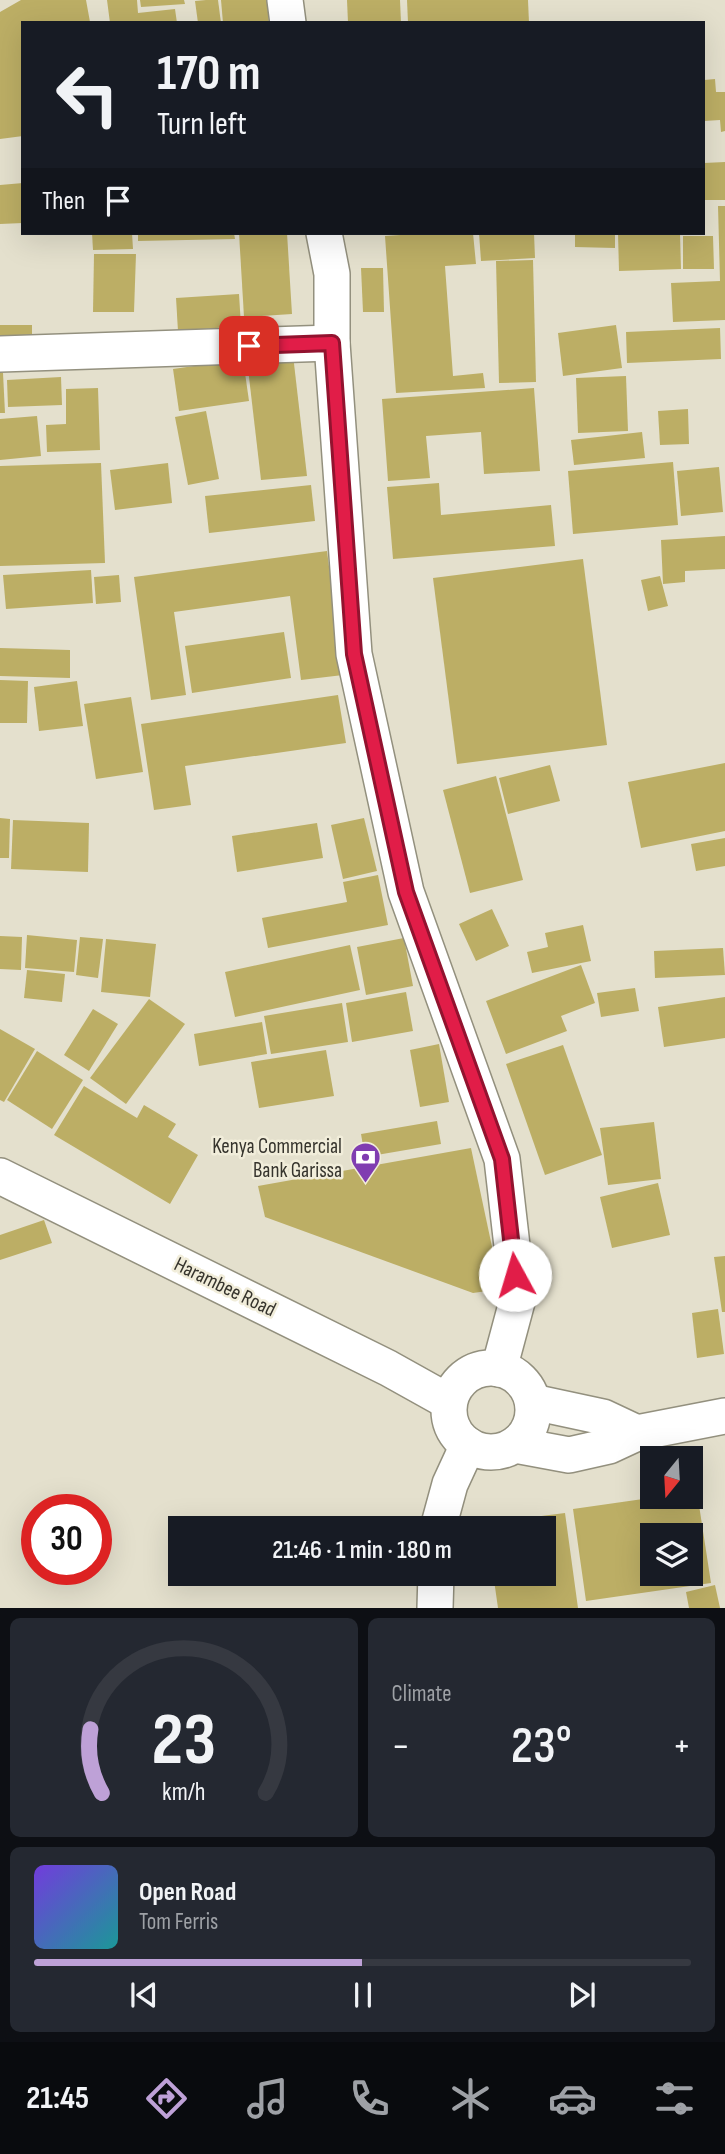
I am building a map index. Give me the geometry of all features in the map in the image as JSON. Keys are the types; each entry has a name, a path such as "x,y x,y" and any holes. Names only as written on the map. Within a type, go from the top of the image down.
{"street":[{"path":"285,0 288,21"},
{"path":"324,235 332,274 332,343 354,654 406,892 502,1159 518,1298 499,1368"},
{"path":"0,354 332,343"},
{"name":"Harambee Road","path":"0,1176 388,1368 449,1402"},
{"path":"499,1368 515,1375 527,1387 533,1402 533,1418 527,1434 515,1445 500,1452 483,1452 468,1445 456,1434 449,1419 449,1402 456,1387 467,1376 482,1369 499,1368"},
{"path":"533,1402 603,1417 637,1433"},
{"path":"515,1445 569,1455 609,1446 637,1433 725,1416"},
{"path":"441,1516 450,1484 468,1445"},
{"path":"435,1608 436,1586"}],"building":[{"path":"21,0 86,0 90,21 21,21 21,136 0,139 0,12"},
{"path":"107,0 137,0 138,13 175,9 177,21 110,21"},
{"path":"140,0 184,0 185,4 141,7"},
{"path":"218,0 221,21 198,21 195,1"},
{"path":"221,0 267,0 269,21 223,21"},
{"path":"347,0 400,0 401,21 348,21"},
{"path":"407,0 528,0 529,21 408,21"},
{"path":"715,79 716,92 725,92 725,131 721,132 720,120 705,121 705,80"},
{"path":"725,162 725,200 705,200 705,163"},
{"path":"21,183 21,223 0,224 0,185"},
{"path":"718,206 725,206 725,320 673,322 671,283 720,281"},
{"path":"92,235 132,235 133,249 93,250"},
{"path":"138,235 234,235 235,239 138,241"},
{"path":"239,235 287,235 292,314 244,317"},
{"path":"473,235 476,264 445,266 453,376 483,373 485,388 396,393 385,236"},
{"path":"479,235 534,235 535,258 481,261"},
{"path":"575,235 615,235 615,248 575,247"},
{"path":"618,235 680,235 681,269 619,271"},
{"path":"683,236 713,236 714,269 683,269"},
{"path":"94,254 136,254 134,312 93,312"},
{"path":"533,260 536,382 499,383 496,261"},
{"path":"361,268 383,268 384,312 363,312"},
{"path":"239,294 241,326 178,331 176,298"},
{"path":"0,325 32,325 32,349 0,348"},
{"path":"616,325 622,368 563,376 558,333"},
{"path":"720,328 721,359 627,363 626,332"},
{"path":"293,355 307,476 261,480 247,360"},
{"path":"243,359 249,401 179,411 173,369"},
{"path":"0,373 3,373 5,413 0,413"},
{"path":"626,376 628,431 578,433 576,378"},
{"path":"61,377 62,405 8,407 7,380"},
{"path":"98,388 100,450 47,452 46,425 66,424 66,389"},
{"path":"534,388 540,471 484,474 481,432 426,436 430,478 388,481 382,399"},
{"path":"688,409 689,444 660,445 658,411"},
{"path":"206,411 219,479 188,485 175,417"},
{"path":"37,416 41,456 0,460 0,419"},
{"path":"642,432 645,458 574,465 571,440"},
{"path":"673,462 678,525 573,534 568,471"},
{"path":"101,463 105,563 0,566 0,466"},
{"path":"168,463 172,503 115,510 110,470"},
{"path":"719,467 723,512 681,516 677,471"},
{"path":"439,483 441,515 551,505 555,546 393,559 387,487"},
{"path":"311,485 315,521 209,533 205,496"},
{"path":"725,536 725,569 685,571 685,582 663,584 661,540"},
{"path":"327,551 343,675 301,680 290,596 174,612 186,695 151,700 134,577"},
{"path":"583,559 607,745 457,764 433,578"},
{"path":"91,570 93,603 6,609 3,575"},
{"path":"119,575 121,602 96,604 94,577"},
{"path":"660,576 668,606 648,611 641,580"},
{"path":"284,632 291,678 192,693 185,646"},
{"path":"0,648 70,650 70,678 0,676"},
{"path":"0,680 28,681 27,723 0,723"},
{"path":"77,681 83,726 39,731 34,687"},
{"path":"338,695 346,743 185,766 191,805 154,810 141,724"},
{"path":"131,697 143,772 96,779 84,704"},
{"path":"725,763 725,831 641,848 628,782"},
{"path":"550,765 560,801 508,814 499,778"},
{"path":"496,776 523,880 470,893 443,790"},
{"path":"0,818 10,819 9,858 0,858"},
{"path":"364,818 377,871 343,879 331,825"},
{"path":"13,820 89,823 88,872 11,869"},
{"path":"317,823 323,858 237,872 232,836"},
{"path":"725,838 725,866 696,871 691,844"},
{"path":"378,875 388,925 268,948 262,918 347,902 343,882"},
{"path":"492,909 509,946 476,961 459,924"},
{"path":"583,925 591,961 532,973 527,952 548,947 545,933"},
{"path":"27,935 77,940 74,972 25,968"},
{"path":"0,936 22,937 21,970 0,969"},
{"path":"80,937 103,939 98,978 76,975"},
{"path":"404,938 413,986 366,995 357,947"},
{"path":"106,939 156,944 150,997 101,992"},
{"path":"350,945 360,990 235,1017 225,972"},
{"path":"723,948 725,975 655,978 654,951"},
{"path":"581,965 595,1003 561,1016 567,1031 506,1054 486,1001"},
{"path":"27,970 65,974 62,1002 24,998"},
{"path":"635,988 639,1011 601,1017 597,993"},
{"path":"406,992 413,1031 352,1042 346,1003"},
{"path":"725,997 725,1038 664,1047 658,1007"},
{"path":"149,999 185,1024 126,1104 90,1078"},
{"path":"342,1003 348,1042 271,1054 264,1016"},
{"path":"93,1009 118,1024 89,1071 64,1055"},
{"path":"262,1022 267,1054 199,1066 194,1034"},
{"path":"0,1029 35,1049 4,1102 0,1100"},
{"path":"439,1044 449,1102 420,1107 410,1050"},
{"path":"563,1045 602,1155 545,1175 506,1064"},
{"path":"326,1050 334,1096 259,1108 251,1062"},
{"path":"37,1051 83,1080 52,1129 7,1100"},
{"path":"84,1086 137,1118 144,1105 176,1124 168,1137 198,1155 170,1204 54,1135"},
{"path":"437,1121 441,1144 365,1157 361,1134"},
{"path":"654,1122 661,1179 608,1185 600,1128"},
{"path":"471,1148 501,1289 473,1293 265,1217 258,1186"},
{"path":"658,1183 670,1235 612,1248 600,1197"},
{"path":"44,1220 52,1243 0,1260 0,1235"},
{"path":"725,1256 725,1312 722,1312 714,1257"},
{"path":"718,1309 724,1354 697,1358 692,1313"},
{"path":"640,1499 640,1509 700,1509 702,1523 640,1523 640,1586 690,1586 586,1601 573,1509"},
{"path":"565,1513 578,1608 498,1608 495,1586 556,1586 556,1516 541,1516"},
{"path":"703,1531 711,1583 703,1584"},
{"path":"715,1585 720,1608 689,1608 686,1592"}],"place":[{"name":"Kenya Commercial Bank Garissa","path":"365,1185"}],"route":[{"path":"249,346 332,343 354,654 406,892 502,1159 515,1275"}]}
